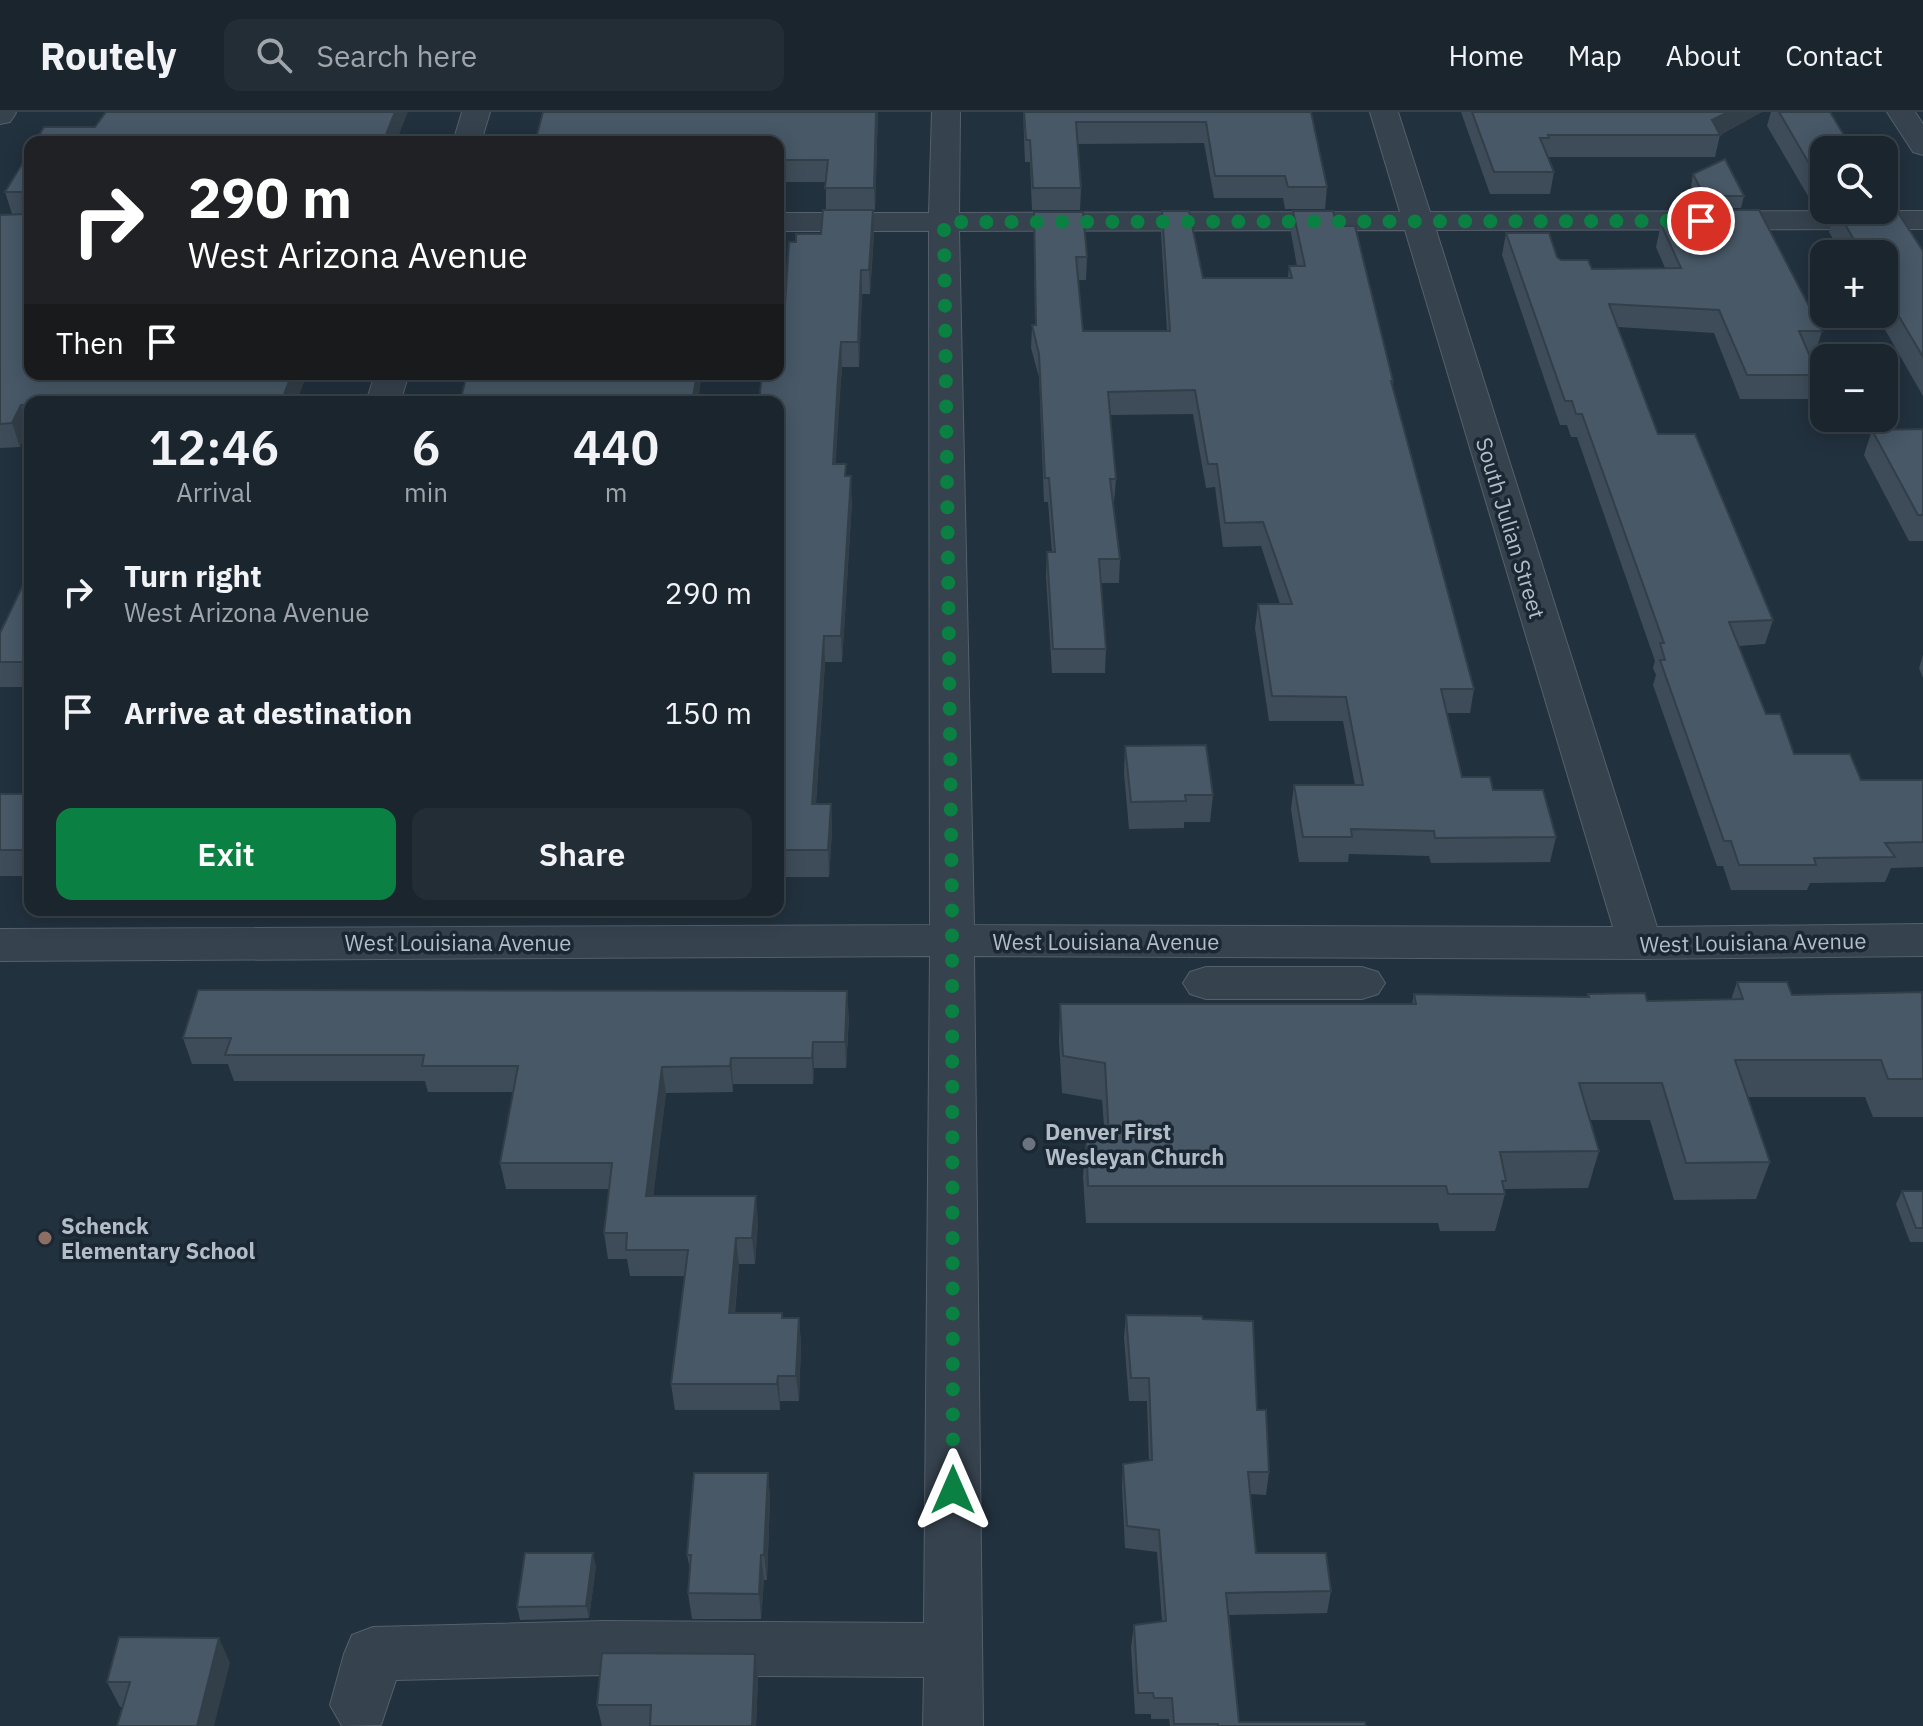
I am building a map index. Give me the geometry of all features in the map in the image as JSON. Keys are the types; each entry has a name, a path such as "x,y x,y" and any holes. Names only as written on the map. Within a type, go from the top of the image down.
{"street":[{"path":"469,136 476,112"},
{"path":"946,112 944,222 952,940 953,1726"},
{"name":"South Julian Street","path":"1384,112 1640,943"},
{"path":"1901,112 1923,146"},
{"path":"784,222 1923,220"},
{"name":"West Louisiana Avenue","path":"0,945 952,940 1640,943 1923,940"},
{"path":"1206,983 1362,983"},
{"path":"360,1705 373,1654 604,1648 953,1650"}],"building":[{"path":"106,112 395,112 385,136 39,136 44,127 95,127"},
{"path":"543,112 876,112 874,188 825,188 828,160 784,160 784,136 530,136 537,135"},
{"path":"1024,112 1311,112 1327,187 1288,187 1285,176 1215,176 1206,122 1076,122 1081,188 1033,188 1030,140 1026,140"},
{"path":"1472,112 1728,112 1712,120 1720,135 1548,135 1549,138 1540,138 1554,172 1494,172"},
{"path":"1779,112 1830,112 1845,136 1810,136 1810,165"},
{"path":"1725,159 1744,196 1704,196 1693,174"},
{"path":"24,161 24,192 5,192"},
{"path":"823,210 873,210 869,270 861,270 858,342 841,342 838,378 833,464 846,464 845,476 851,476 841,636 824,636 812,804 831,804 828,850 784,850 784,396 760,396 761,380 784,380 789,242 796,242 796,234 821,234"},
{"path":"1718,210 1759,210 1810,308 1810,328 1820,328 1822,331 1799,331 1810,356 1810,375 1747,375 1719,310 1609,304 1658,434 1695,434 1773,620 1729,622 1766,714 1780,714 1794,754 1850,754 1861,780 1923,780 1923,842 1885,843 1895,857 1814,858 1816,865 1739,865 1731,841 1724,841 1660,660 1665,660 1660,643 1664,643 1582,414 1576,414 1572,401 1565,401 1506,233 1549,233 1557,257 1561,260 1588,260 1592,269 1681,268 1661,224 1725,224"},
{"path":"1162,211 1189,211 1203,278 1292,278 1289,266 1305,266 1293,211 1333,211 1337,226 1355,226 1391,381 1474,689 1441,689 1462,777 1490,777 1493,790 1543,790 1556,837 1435,838 1434,831 1351,829 1352,837 1303,837 1294,785 1363,785 1346,697 1272,696 1258,604 1292,604 1263,522 1225,523 1217,464 1208,464 1195,390 1108,392 1116,479 1110,479 1120,559 1099,559 1106,649 1053,649 1047,552 1055,552 1049,478 1045,478 1039,354 1032,325 1036,325 1034,212 1083,212 1087,257 1076,257 1083,331 1170,331"},
{"path":"1898,213 1923,251 1923,357 1898,315 1898,240 1854,240 1845,224 1898,224"},
{"path":"24,214 24,380 290,380 283,396 24,396 24,405 21,405 12,423 0,424 0,215"},
{"path":"466,380 696,380 693,396 462,396"},
{"path":"1898,429 1923,429 1923,515 1918,515 1873,432 1898,432"},
{"path":"24,583 24,662 0,662 0,633"},
{"path":"1206,745 1213,795 1185,795 1186,801 1131,802 1125,746"},
{"path":"0,794 24,794 24,850 0,850"},
{"path":"1737,982 1787,982 1792,995 1922,992 1923,1079 1888,1079 1881,1060 1735,1060 1770,1162 1686,1163 1662,1083 1579,1083 1599,1151 1500,1152 1506,1181 1502,1181 1505,1194 1448,1194 1446,1186 1088,1186 1086,1139 1109,1139 1105,1063 1063,1056 1060,1004 1416,1004 1414,994 1589,997 1588,994 1645,993 1647,1001 1743,999"},
{"path":"198,990 847,991 845,1042 813,1042 812,1058 731,1058 730,1066 662,1067 646,1196 756,1196 752,1238 736,1238 729,1313 782,1313 782,1318 799,1318 796,1376 778,1376 777,1384 671,1384 688,1250 626,1250 627,1233 604,1233 612,1163 500,1163 518,1066 422,1066 424,1055 225,1055 231,1038 183,1038"},
{"path":"1902,1191 1923,1191 1923,1228 1916,1228"},
{"path":"1126,1315 1202,1316 1203,1319 1253,1321 1257,1410 1266,1410 1269,1472 1248,1472 1256,1553 1326,1553 1331,1591 1226,1593 1239,1722 1365,1722 1366,1726 1174,1724 1172,1698 1154,1698 1153,1693 1138,1693 1134,1625 1166,1621 1159,1530 1127,1526 1123,1464 1152,1460 1149,1378 1131,1378"},
{"path":"694,1473 768,1473 759,1594 688,1593 691,1555 687,1555"},
{"path":"525,1553 593,1553 586,1606 517,1607"},
{"path":"119,1637 219,1638 197,1726 117,1726 130,1682 107,1682"},
{"path":"602,1653 755,1654 752,1726 650,1726 651,1705 597,1705"}],"place":[{"name":"Denver First Wesleyan Church","path":"1029,1144"},
{"name":"Schenck Elementary School","path":"45,1238"}],"route":[{"path":"953,1490 952,909 944,222 1701,221"}]}
